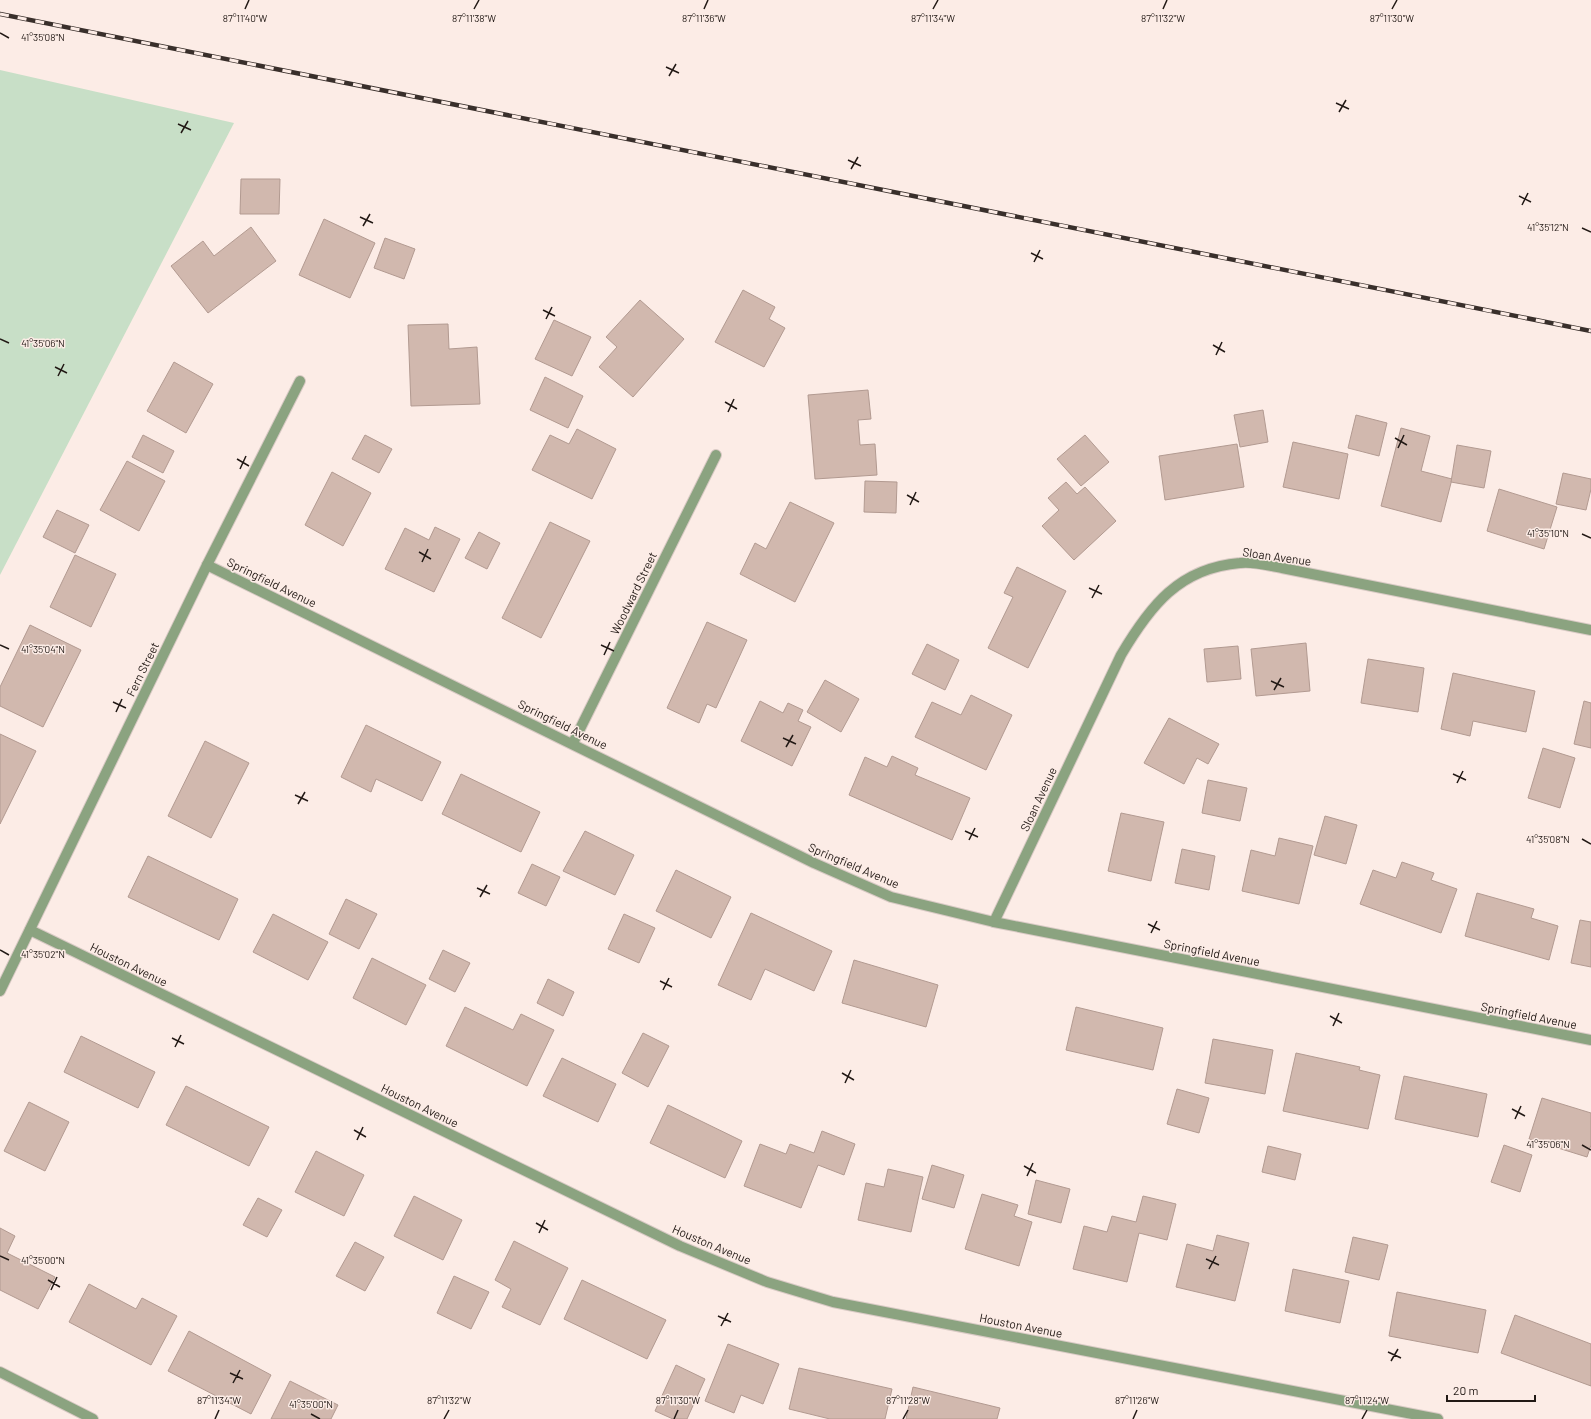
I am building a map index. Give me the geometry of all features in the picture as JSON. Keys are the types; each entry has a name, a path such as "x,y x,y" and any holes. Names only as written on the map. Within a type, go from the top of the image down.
{"street":[{"name":"Fern Street","path":"0,991 207,565 300,381"},
{"name":"Woodward Street","path":"573,744 716,455"},
{"name":"Sloan Avenue","path":"994,922 1121,655 1139,624 1168,592 1199,571 1241,562 1282,568 1591,630"},
{"name":"Springfield Avenue","path":"207,565 814,863 892,897 994,922 1591,1040"},
{"name":"Houston Avenue","path":"30,930 680,1246 767,1282 832,1302 1438,1419"},
{"path":"0,1372 93,1419"}],"green space":[{"path":"0,70 234,123 0,575"}],"building":[{"path":"241,179 280,179 279,214 240,214"},
{"path":"324,219 375,243 350,298 299,275"},
{"path":"251,227 276,261 208,313 171,266 203,241 214,256"},
{"path":"385,238 415,249 404,279 374,268"},
{"path":"743,290 775,307 769,319 785,328 764,367 715,342"},
{"path":"640,300 684,339 633,397 599,367 617,347 606,337"},
{"path":"554,320 591,337 572,376 535,359"},
{"path":"448,324 449,349 477,347 480,404 411,406 408,325"},
{"path":"174,362 213,384 186,433 147,411"},
{"path":"545,377 583,396 568,428 530,410"},
{"path":"868,390 871,419 858,420 860,445 875,444 877,475 815,479 808,395"},
{"path":"1263,410 1268,442 1240,447 1234,415"},
{"path":"1356,415 1387,423 1379,456 1348,448"},
{"path":"1401,428 1430,436 1421,471 1452,479 1441,522 1381,506"},
{"path":"577,429 616,449 592,499 532,470 550,435 569,444"},
{"path":"143,435 174,451 163,473 132,457"},
{"path":"365,435 392,449 379,473 352,459"},
{"path":"1085,435 1109,462 1081,486 1057,459"},
{"path":"1293,442 1348,454 1339,499 1283,487"},
{"path":"1237,444 1244,487 1165,500 1159,456"},
{"path":"1457,445 1491,451 1484,488 1451,482"},
{"path":"127,461 165,481 139,531 100,510"},
{"path":"332,472 371,493 343,546 305,525"},
{"path":"1563,473 1591,479 1591,489 1586,510 1556,504"},
{"path":"865,481 897,482 896,513 864,512"},
{"path":"1066,482 1077,494 1085,487 1116,521 1074,560 1042,526 1059,510 1048,498"},
{"path":"1499,489 1557,507 1544,549 1487,531"},
{"path":"790,502 834,523 795,602 740,574 755,543 766,549"},
{"path":"57,510 89,525 75,553 43,537"},
{"path":"550,522 590,541 541,638 502,618"},
{"path":"435,527 460,539 434,592 385,569 405,528 429,540"},
{"path":"479,532 500,543 487,569 465,558"},
{"path":"75,555 116,574 91,627 50,607"},
{"path":"1017,567 1066,591 1028,668 988,648 1013,597 1004,593"},
{"path":"707,622 747,640 716,708 707,704 699,723 667,708"},
{"path":"30,625 81,650 43,727 0,706 0,687"},
{"path":"1306,643 1310,691 1256,696 1251,649"},
{"path":"927,644 959,660 945,690 912,674"},
{"path":"1238,646 1241,679 1207,682 1204,649"},
{"path":"1368,659 1424,668 1418,712 1361,703"},
{"path":"1453,673 1535,691 1526,732 1473,721 1470,736 1441,729"},
{"path":"825,680 859,699 841,732 807,712"},
{"path":"971,695 1012,715 986,770 915,737 932,702 961,715"},
{"path":"760,701 783,713 788,703 803,710 798,721 811,727 792,766 741,741"},
{"path":"1584,701 1591,703 1591,748 1574,744"},
{"path":"1169,718 1219,744 1208,764 1197,758 1184,784 1144,763"},
{"path":"366,725 441,762 422,801 376,779 371,792 341,777"},
{"path":"0,734 36,751 0,824"},
{"path":"205,741 249,763 211,838 168,816"},
{"path":"1543,748 1575,758 1560,808 1528,798"},
{"path":"892,756 918,768 915,775 970,798 952,840 849,795 865,757 887,767"},
{"path":"461,774 540,812 521,852 442,814"},
{"path":"1208,780 1247,788 1240,821 1202,813"},
{"path":"1121,813 1164,822 1151,881 1108,871"},
{"path":"1325,816 1357,825 1346,864 1314,855"},
{"path":"585,831 634,855 615,895 563,871"},
{"path":"1279,838 1313,846 1299,904 1242,891 1251,850 1275,856"},
{"path":"1182,849 1215,856 1209,890 1175,883"},
{"path":"148,856 238,899 219,940 128,897"},
{"path":"1402,862 1434,873 1431,880 1457,889 1441,933 1360,904 1373,870 1396,878"},
{"path":"532,864 560,877 546,906 518,893"},
{"path":"676,870 731,897 711,938 656,911"},
{"path":"1477,893 1534,909 1531,918 1558,926 1549,960 1465,936"},
{"path":"346,899 377,914 359,949 329,934"},
{"path":"751,913 832,951 814,991 765,969 751,1000 718,985"},
{"path":"273,914 328,942 308,980 253,952"},
{"path":"624,914 655,928 639,963 608,949"},
{"path":"1580,920 1591,922 1591,967 1571,963"},
{"path":"443,950 470,963 455,992 429,979"},
{"path":"372,958 426,985 406,1025 353,998"},
{"path":"854,960 938,985 926,1027 842,1003"},
{"path":"548,979 574,992 563,1016 537,1003"},
{"path":"465,1007 513,1030 521,1014 554,1030 527,1086 446,1046"},
{"path":"1076,1007 1163,1028 1153,1070 1066,1050"},
{"path":"643,1033 669,1046 648,1087 622,1073"},
{"path":"81,1036 155,1072 138,1108 64,1072"},
{"path":"1213,1039 1273,1050 1265,1094 1205,1083"},
{"path":"1296,1053 1360,1067 1359,1070 1380,1075 1368,1129 1283,1111"},
{"path":"562,1058 616,1084 598,1122 543,1096"},
{"path":"1404,1076 1487,1094 1478,1137 1395,1119"},
{"path":"186,1086 269,1127 249,1166 166,1125"},
{"path":"1177,1089 1209,1098 1199,1133 1167,1124"},
{"path":"1542,1098 1591,1113 1591,1145 1587,1157 1529,1139"},
{"path":"29,1102 69,1122 45,1171 4,1151"},
{"path":"668,1105 742,1141 725,1178 650,1143"},
{"path":"822,1131 855,1144 844,1175 818,1165 801,1208 744,1186 760,1144 786,1154 790,1144 814,1153"},
{"path":"1504,1145 1532,1155 1520,1192 1491,1182"},
{"path":"1268,1146 1301,1154 1295,1180 1262,1172"},
{"path":"316,1151 364,1175 344,1216 295,1192"},
{"path":"932,1165 964,1175 954,1208 922,1199"},
{"path":"888,1169 923,1177 911,1232 858,1220 866,1183 884,1187"},
{"path":"1036,1180 1070,1189 1061,1223 1028,1214"},
{"path":"982,1194 1018,1205 1014,1216 1032,1222 1019,1266 965,1249"},
{"path":"414,1196 462,1220 443,1260 394,1236"},
{"path":"1143,1196 1176,1204 1167,1240 1139,1233 1127,1282 1073,1269 1084,1226 1107,1232 1112,1216 1136,1222"},
{"path":"258,1198 282,1210 267,1237 243,1225"},
{"path":"0,1228 15,1236 7,1253 55,1277 38,1309 0,1290"},
{"path":"1217,1235 1249,1243 1235,1301 1176,1287 1187,1244 1213,1251"},
{"path":"1353,1237 1388,1245 1379,1280 1345,1272"},
{"path":"514,1241 568,1268 540,1325 502,1307 511,1289 495,1280"},
{"path":"355,1242 384,1257 365,1291 336,1276"},
{"path":"1293,1269 1349,1281 1340,1323 1285,1311"},
{"path":"454,1276 489,1292 471,1329 437,1313"},
{"path":"582,1280 666,1320 647,1359 564,1319"},
{"path":"89,1284 136,1309 142,1298 177,1316 151,1365 69,1322"},
{"path":"1397,1292 1486,1310 1478,1353 1389,1336"},
{"path":"1515,1315 1591,1344 1591,1386 1501,1353"},
{"path":"189,1331 271,1375 251,1414 168,1371"},
{"path":"728,1344 779,1364 763,1404 741,1395 734,1413 705,1401"},
{"path":"676,1365 705,1379 687,1419 673,1419 655,1411"},
{"path":"799,1368 892,1389 885,1419 830,1419 789,1409"},
{"path":"290,1381 338,1405 331,1419 271,1419"},
{"path":"913,1387 1000,1408 997,1419 906,1419"}],"railway":[{"path":"0,14 1591,331"}]}
